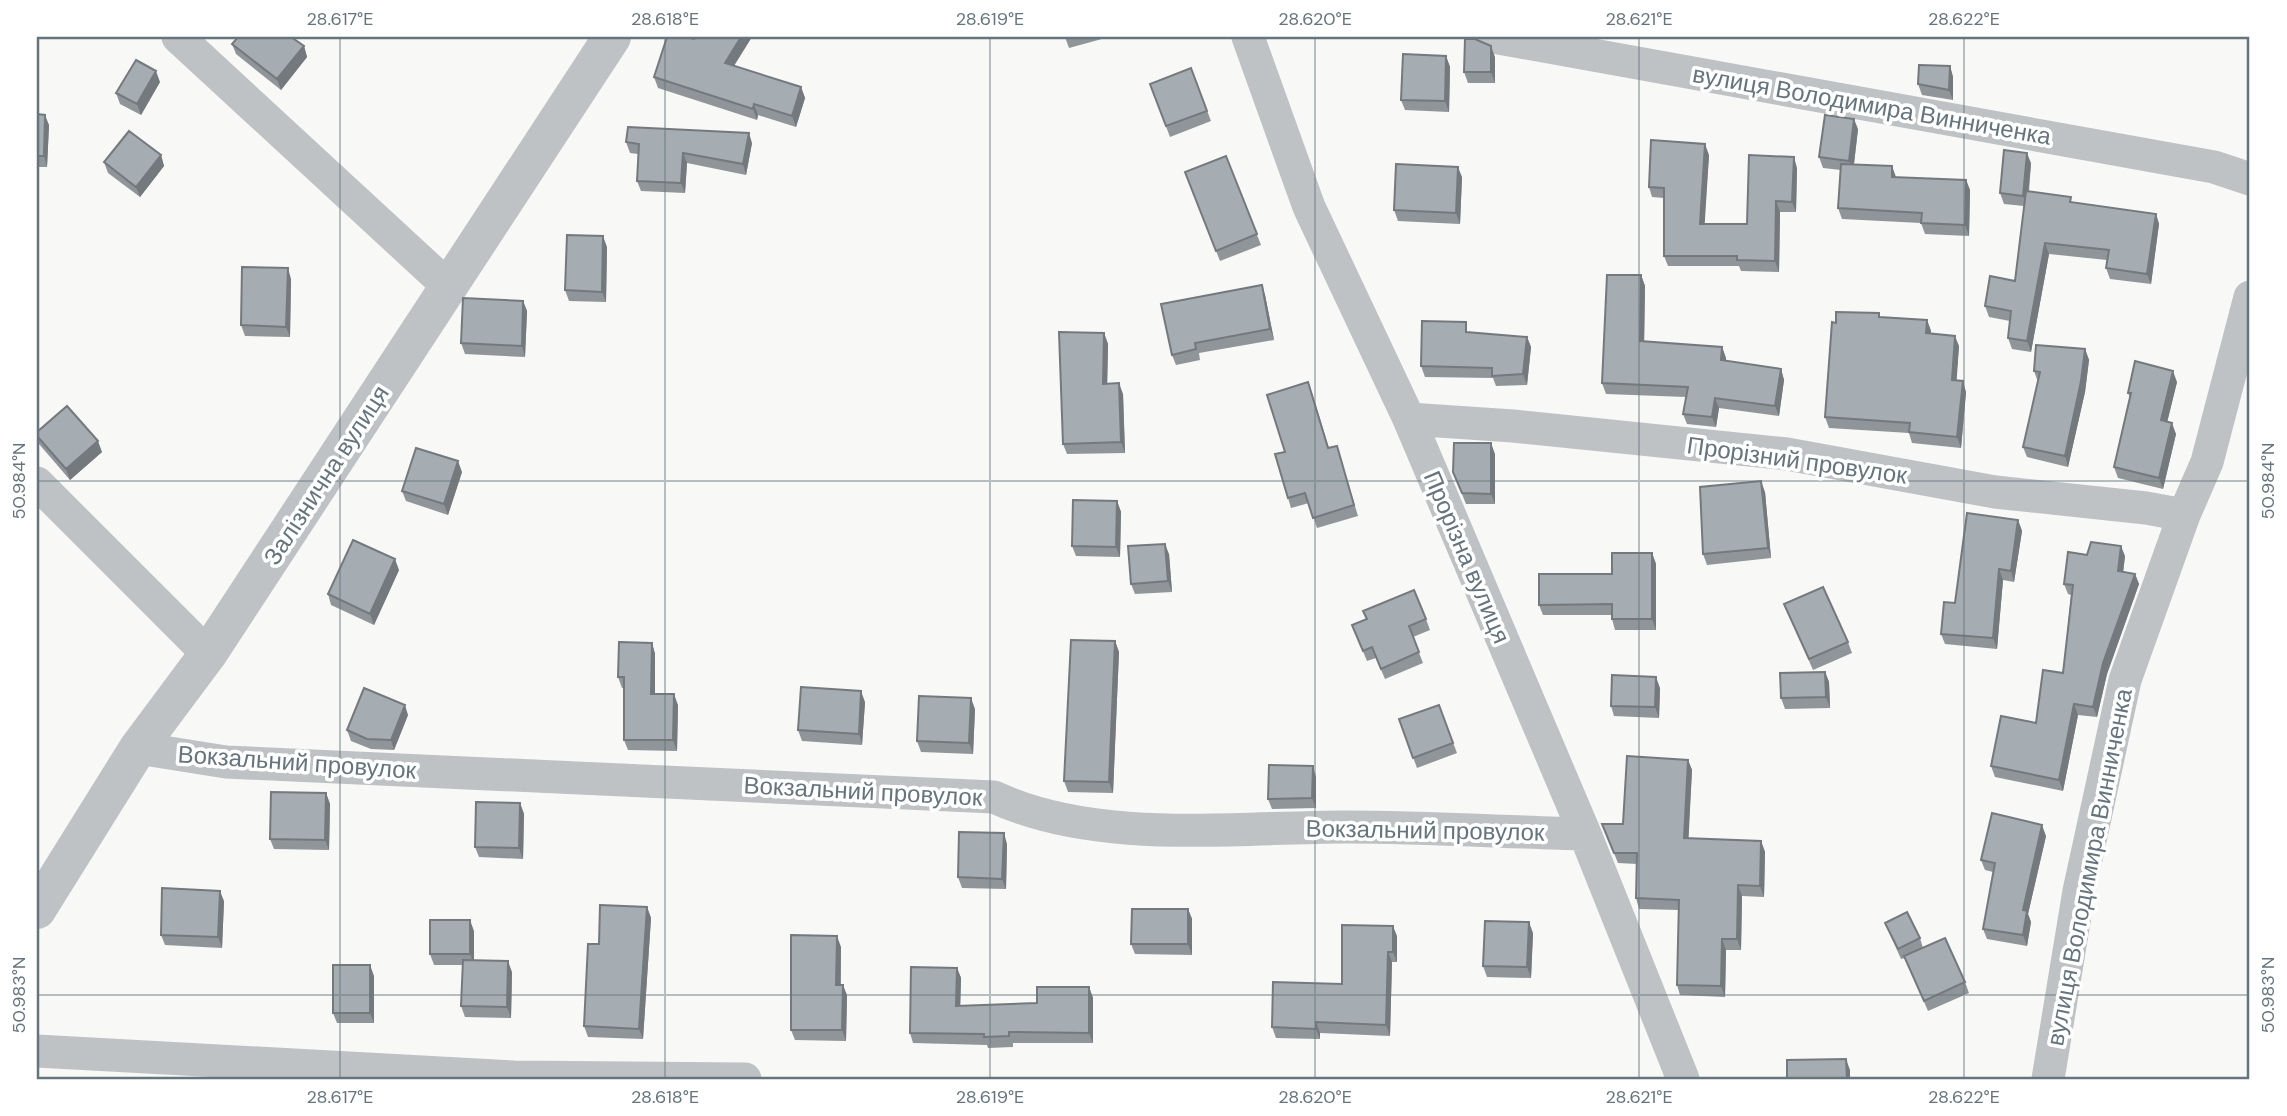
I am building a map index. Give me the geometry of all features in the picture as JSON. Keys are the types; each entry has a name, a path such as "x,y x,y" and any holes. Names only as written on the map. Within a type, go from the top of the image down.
{"street":[{"path":"178,37 449,287"},
{"name":"Залізнична вулиця","path":"37,910 138,748 208,654 611,37"},
{"name":"Прорізна вулиця","path":"1248,37 1309,207 1409,419 1585,834 1683,1079"},
{"name":"вулиця Володимира Винниченка","path":"1493,37 2202,164 2250,179"},
{"name":"вулиця Володимира Винниченка","path":"2048,1079 2079,891 2125,680 2184,515 2207,462 2250,297"},
{"name":"Прорізний провулок","path":"1409,419 1513,426 1787,454 1995,492 2146,508 2184,515"},
{"path":"37,484 208,654"},
{"name":"Вокзальний провулок","path":"138,748 226,762 994,797 1020,809 1118,828 1348,827 1585,834"},
{"path":"37,1051 514,1077 745,1079"}],"building":[{"path":"238,37 291,37 304,46 277,79 232,44"},
{"path":"667,37 741,37 725,63 801,87 792,116 754,104 753,109 654,77"},
{"path":"1465,39 1475,39 1491,46 1491,72 1464,72"},
{"path":"1403,54 1446,56 1445,101 1401,100"},
{"path":"136,60 156,71 137,104 116,93"},
{"path":"1919,65 1950,66 1949,90 1918,84"},
{"path":"1191,68 1207,111 1166,126 1150,84"},
{"path":"37,114 45,115 44,156 37,156"},
{"path":"1825,115 1854,119 1849,161 1819,157"},
{"path":"628,127 749,133 743,164 683,153 681,183 637,181 639,144 626,142"},
{"path":"129,131 161,155 136,187 104,162"},
{"path":"1651,140 1705,144 1700,224 1747,224 1749,155 1794,157 1792,202 1776,201 1775,261 1737,260 1737,256 1664,256 1664,188 1649,187"},
{"path":"2004,150 2027,153 2023,196 2000,193"},
{"path":"1226,156 1257,234 1216,251 1185,172"},
{"path":"1396,164 1458,167 1456,213 1394,210"},
{"path":"1841,164 1892,166 1892,177 1966,180 1965,225 1921,223 1922,213 1838,208"},
{"path":"2026,191 2071,197 2070,202 2156,214 2147,274 2106,268 2109,250 2045,243 2027,341 2008,338 2011,311 1985,306 1990,276 2015,281"},
{"path":"567,235 603,236 602,292 565,290"},
{"path":"242,267 288,268 286,327 241,325"},
{"path":"1607,275 1641,275 1640,341 1722,347 1721,360 1781,369 1775,406 1715,398 1712,417 1683,414 1688,387 1602,383"},
{"path":"1262,285 1270,329 1195,343 1196,349 1172,355 1161,304"},
{"path":"463,298 523,301 522,346 461,343"},
{"path":"1836,312 1879,313 1879,317 1927,320 1926,333 1955,336 1952,380 1963,381 1957,437 1909,432 1910,423 1825,417 1832,322 1836,323"},
{"path":"1422,321 1466,322 1466,332 1527,337 1523,374 1492,376 1492,368 1421,366"},
{"path":"1059,332 1104,333 1103,384 1119,383 1121,442 1063,444"},
{"path":"2036,345 2085,349 2065,456 2023,447 2040,372 2034,371"},
{"path":"2135,361 2173,371 2161,420 2172,423 2159,478 2114,467 2131,393 2128,393"},
{"path":"1308,382 1328,448 1337,446 1354,505 1313,518 1305,493 1288,498 1275,454 1285,452 1267,395"},
{"path":"67,406 98,441 66,469 37,436 37,432"},
{"path":"1454,443 1491,443 1491,494 1462,493 1453,472"},
{"path":"416,448 458,461 444,504 402,491"},
{"path":"1761,481 1768,548 1703,554 1700,487"},
{"path":"1073,500 1117,501 1116,547 1072,546"},
{"path":"1967,513 2018,520 2011,571 1999,569 1993,638 1941,634 1944,602 1955,603"},
{"path":"353,540 395,559 370,614 328,594"},
{"path":"2091,542 2121,546 2118,571 2135,574 2103,663 2093,707 2074,704 2059,780 1991,766 2001,716 2036,723 2043,670 2063,673 2073,585 2064,584 2068,552 2087,555"},
{"path":"1165,544 1168,581 1131,584 1128,546"},
{"path":"1612,553 1652,553 1652,619 1612,619 1612,604 1539,605 1539,574 1612,574"},
{"path":"1823,587 1848,642 1809,659 1784,604"},
{"path":"1414,590 1426,619 1409,626 1419,652 1381,669 1372,647 1363,651 1352,625 1367,619 1363,611"},
{"path":"1071,640 1115,641 1109,782 1064,781"},
{"path":"619,642 652,643 651,694 674,694 673,740 624,740 624,677 618,677"},
{"path":"1825,672 1826,697 1781,698 1780,673"},
{"path":"1612,675 1656,677 1655,707 1611,706"},
{"path":"801,687 861,691 859,734 798,730"},
{"path":"364,688 405,705 391,740 367,739 347,730"},
{"path":"919,696 971,698 969,743 917,741"},
{"path":"1439,705 1453,743 1413,758 1399,719"},
{"path":"1627,756 1688,760 1684,838 1761,841 1760,886 1738,885 1737,939 1722,939 1721,986 1677,985 1679,900 1636,898 1637,853 1614,853 1602,824 1623,824"},
{"path":"1269,765 1313,766 1312,798 1268,799"},
{"path":"271,792 326,793 325,840 270,839"},
{"path":"476,802 520,803 519,848 475,847"},
{"path":"1992,813 2042,825 2023,910 2027,911 2023,935 1983,929 1995,863 1981,860"},
{"path":"959,832 1004,833 1002,879 958,877"},
{"path":"162,888 220,891 218,937 161,935"},
{"path":"600,905 647,907 639,1029 584,1026 588,944 599,944"},
{"path":"1132,909 1188,909 1188,944 1131,944"},
{"path":"1907,912 1920,938 1898,949 1885,923"},
{"path":"430,920 470,920 470,954 430,954"},
{"path":"1485,921 1529,922 1527,967 1483,966"},
{"path":"1342,925 1393,926 1393,952 1388,952 1386,1025 1316,1022 1316,1029 1272,1027 1273,982 1342,984"},
{"path":"791,935 837,936 836,985 843,985 842,1030 791,1030"},
{"path":"1945,938 1965,982 1924,1001 1904,956"},
{"path":"463,960 508,961 507,1007 461,1006"},
{"path":"333,965 370,965 370,1013 333,1013"},
{"path":"911,967 957,968 956,1006 1037,1003 1037,987 1089,987 1089,1033 1009,1032 1009,1036 984,1037 984,1034 910,1033"},
{"path":"1846,1059 1847,1079 1787,1079 1787,1060"}]}
